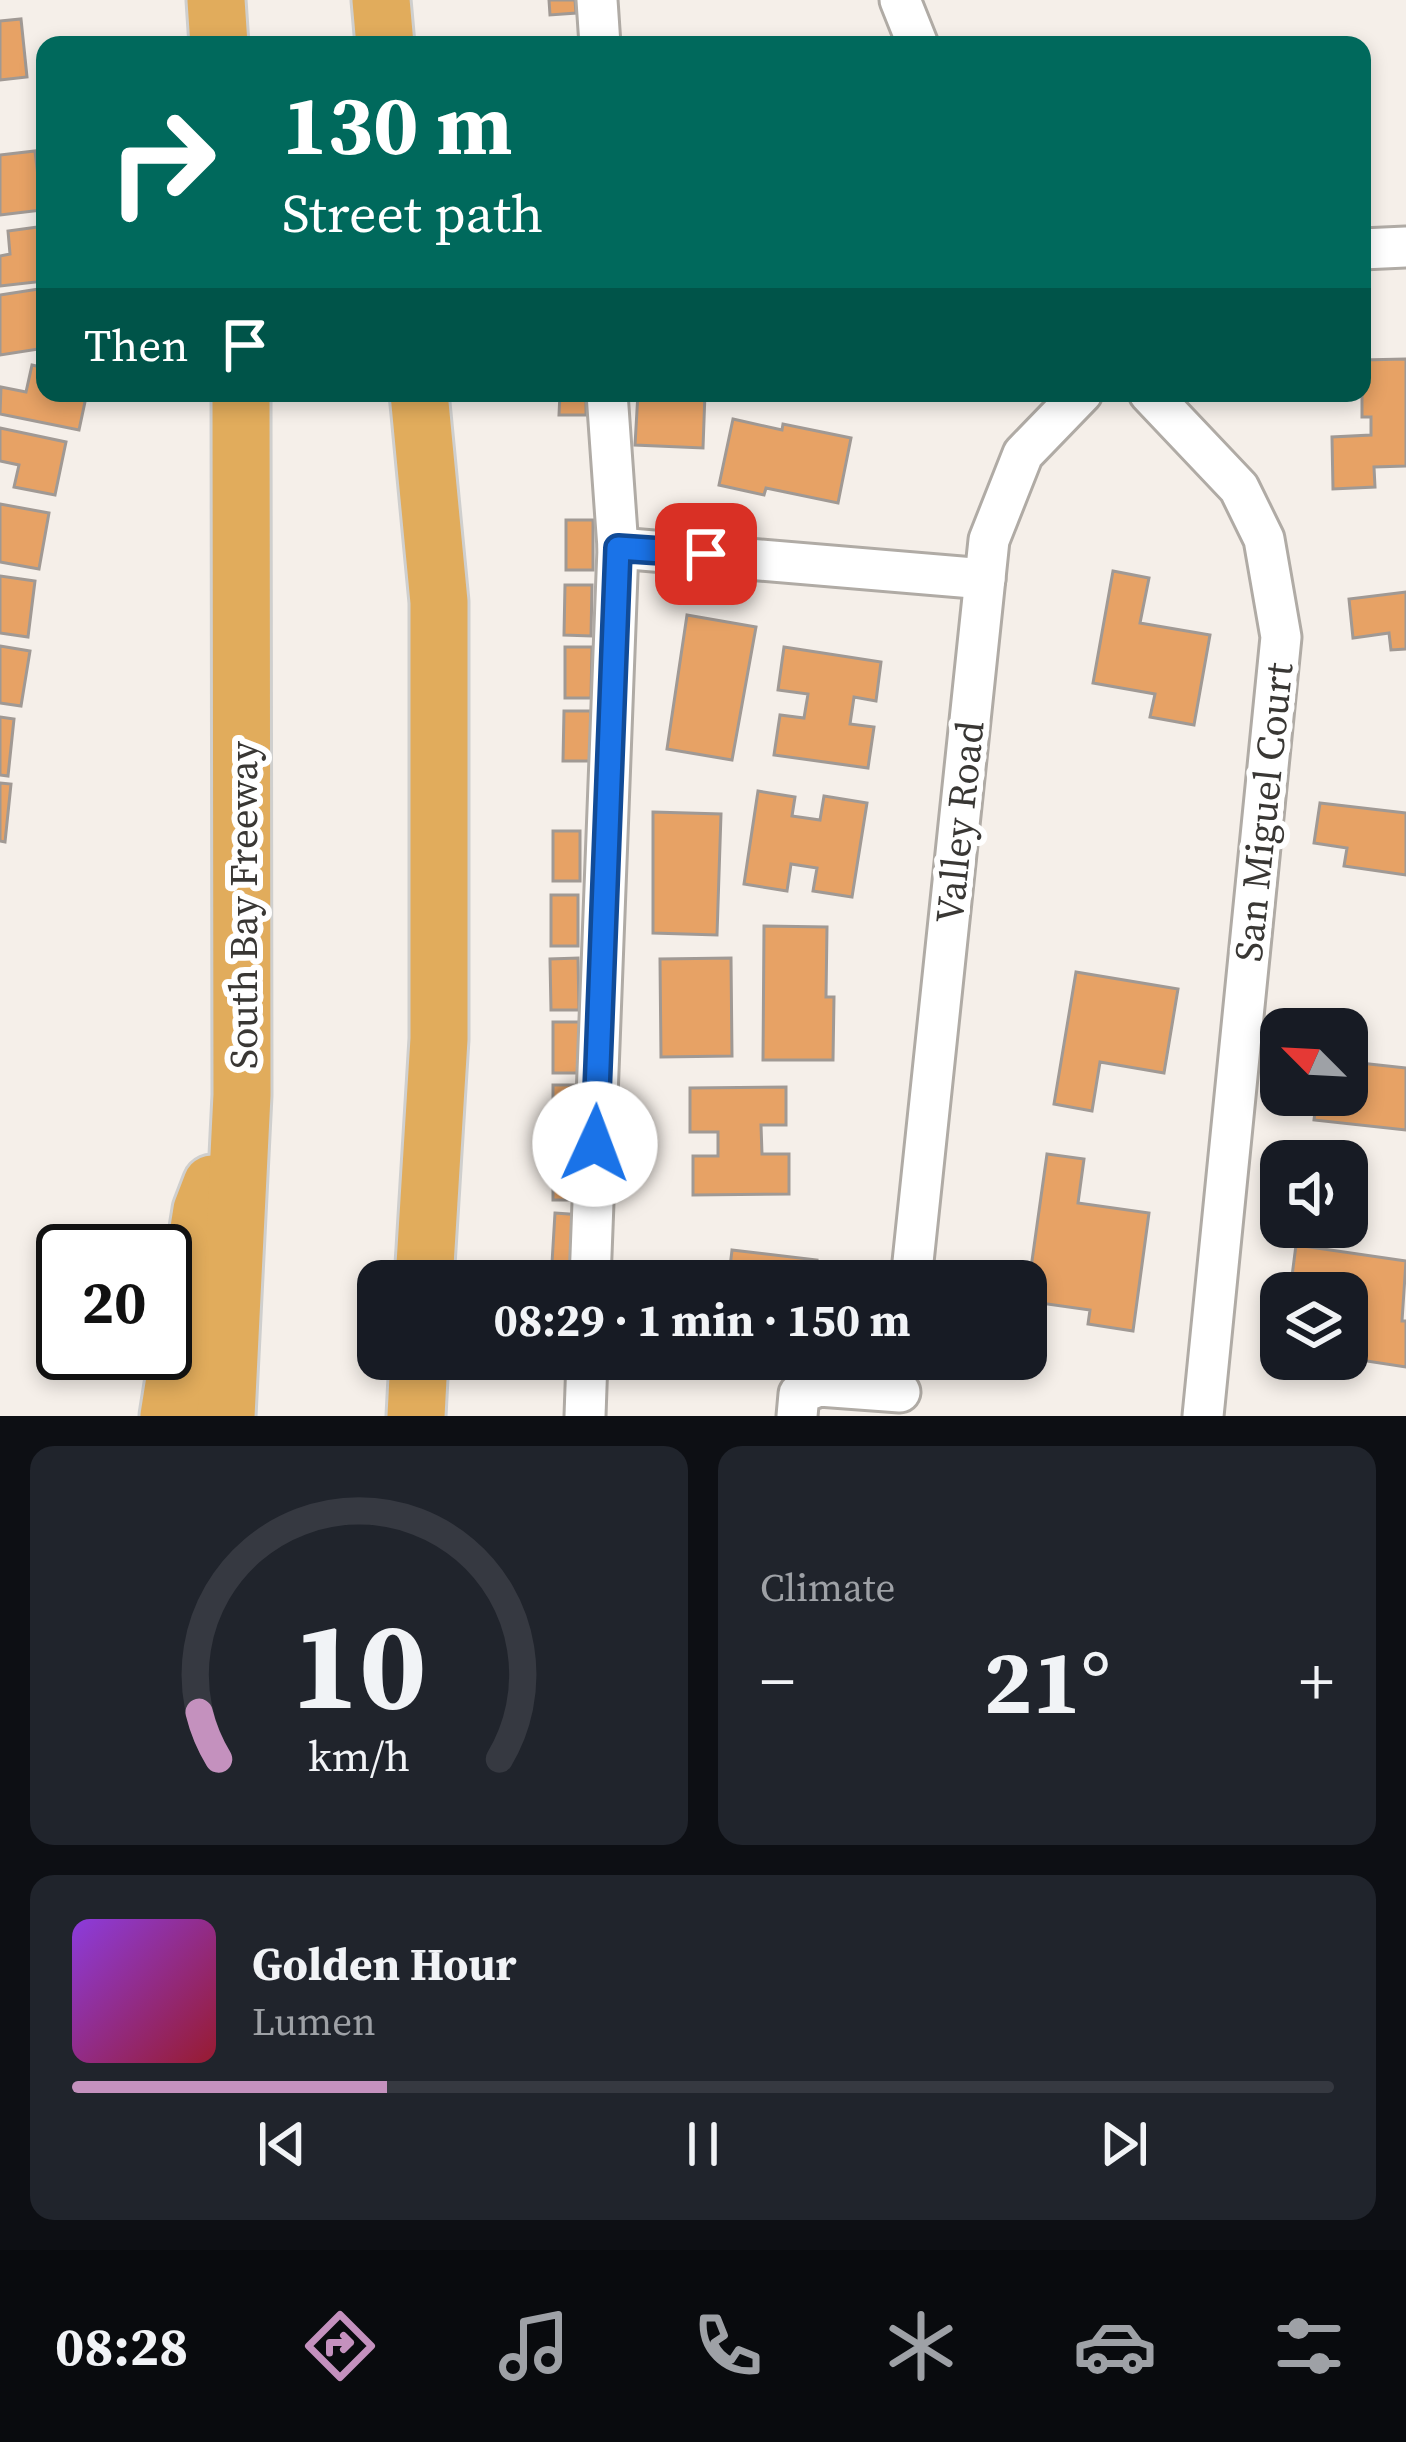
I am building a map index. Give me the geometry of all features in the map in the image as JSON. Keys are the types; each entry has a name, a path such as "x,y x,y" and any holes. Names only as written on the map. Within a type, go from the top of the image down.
{"highway":[{"path":"216,0 218,36"},
{"path":"381,0 384,36"},
{"name":"South Bay Freeway","path":"226,1416 242,1095 241,402"},
{"path":"420,402 439,602 445,1260"},
{"path":"425,1260 440,1039"},
{"path":"169,1416 202,1210 242,1095"},
{"path":"416,1416 418,1380"},
{"path":"449,1380 450,1416"}],"street":[{"path":"597,0 599,36"},
{"path":"900,0 914,36"},
{"path":"1371,249 1406,248"},
{"path":"591,1260 618,548 608,402"},
{"name":"Valley Road","path":"913,1260 989,540 1023,454 1073,402"},
{"name":"San Miguel Court","path":"1158,402 1239,488 1264,539 1281,637 1203,1416"},
{"path":"618,548 985,579"},
{"path":"585,1416 586,1380"},
{"path":"797,1416 799,1394 819,1386 900,1389"}],"building":[{"path":"549,0 575,0 576,13 550,15"},
{"path":"21,19 27,77 0,80 0,21"},
{"path":"35,151 36,211 0,215 0,155"},
{"path":"36,227 36,282 0,286 0,256 10,254 8,231"},
{"path":"36,289 36,349 0,355 0,295"},
{"path":"1406,359 1406,466 1374,467 1375,487 1333,489 1332,437 1371,435 1371,417 1362,417 1362,402 1371,402 1371,360"},
{"path":"32,365 36,366 36,402 85,402 79,430 0,414 1,387 26,392"},
{"path":"560,402 586,402 586,415 559,415"},
{"path":"637,402 705,402 703,448 635,445"},
{"path":"733,419 851,438 838,503 766,488 764,495 719,485"},
{"path":"0,428 66,442 55,495 14,487 19,465 0,461"},
{"path":"0,504 49,513 39,569 0,562"},
{"path":"566,520 593,520 593,570 566,570"},
{"path":"1113,571 1149,578 1140,623 1210,635 1194,725 1150,717 1155,694 1093,683"},
{"path":"0,576 35,581 28,637 0,633"},
{"path":"565,585 592,585 591,636 564,635"},
{"path":"1406,592 1406,649 1391,650 1389,633 1353,638 1349,599"},
{"path":"687,615 756,627 732,760 667,749"},
{"path":"0,646 30,651 21,706 0,703"},
{"path":"565,647 592,647 591,698 565,698"},
{"path":"784,647 881,662 876,701 854,697 850,724 874,727 868,768 774,755 780,715 804,718 808,694 778,690"},
{"path":"564,711 591,711 590,761 563,761"},
{"path":"0,717 14,719 8,776 0,775"},
{"path":"0,783 11,784 5,842 0,841"},
{"path":"758,791 795,797 792,816 820,820 824,796 867,803 852,897 813,891 817,868 791,864 787,891 744,884"},
{"path":"1320,803 1406,813 1406,875 1344,866 1347,848 1314,843"},
{"path":"653,812 721,814 717,935 653,933"},
{"path":"553,831 580,831 580,881 553,881"},
{"path":"551,895 578,895 578,946 551,946"},
{"path":"764,926 827,927 826,997 834,997 833,1060 763,1060"},
{"path":"578,958 579,1010 551,1010 550,959"},
{"path":"731,958 732,1056 661,1057 660,959"},
{"path":"1076,972 1178,989 1164,1073 1100,1062 1092,1111 1054,1104"},
{"path":"553,1022 580,1022 579,1073 553,1073"},
{"path":"1368,1064 1406,1068 1406,1130 1314,1120 1314,1116 1368,1116"},
{"path":"553,1085 580,1085 580,1136 553,1135"},
{"path":"786,1087 786,1125 761,1125 762,1154 789,1154 789,1194 693,1195 693,1156 718,1156 718,1132 690,1132 690,1088"},
{"path":"553,1149 580,1149 579,1200 553,1200"},
{"path":"1047,1154 1084,1159 1078,1203 1149,1213 1133,1331 1088,1324 1090,1310 1047,1304 1047,1260 1032,1260"},
{"path":"555,1213 582,1215 579,1260 552,1260"},
{"path":"1296,1248 1406,1261 1402,1321 1406,1321 1406,1367 1368,1361 1368,1272 1293,1272"},
{"path":"732,1250 817,1260 731,1260"}],"route":[{"path":"595,1144 618,548 706,554"}]}
